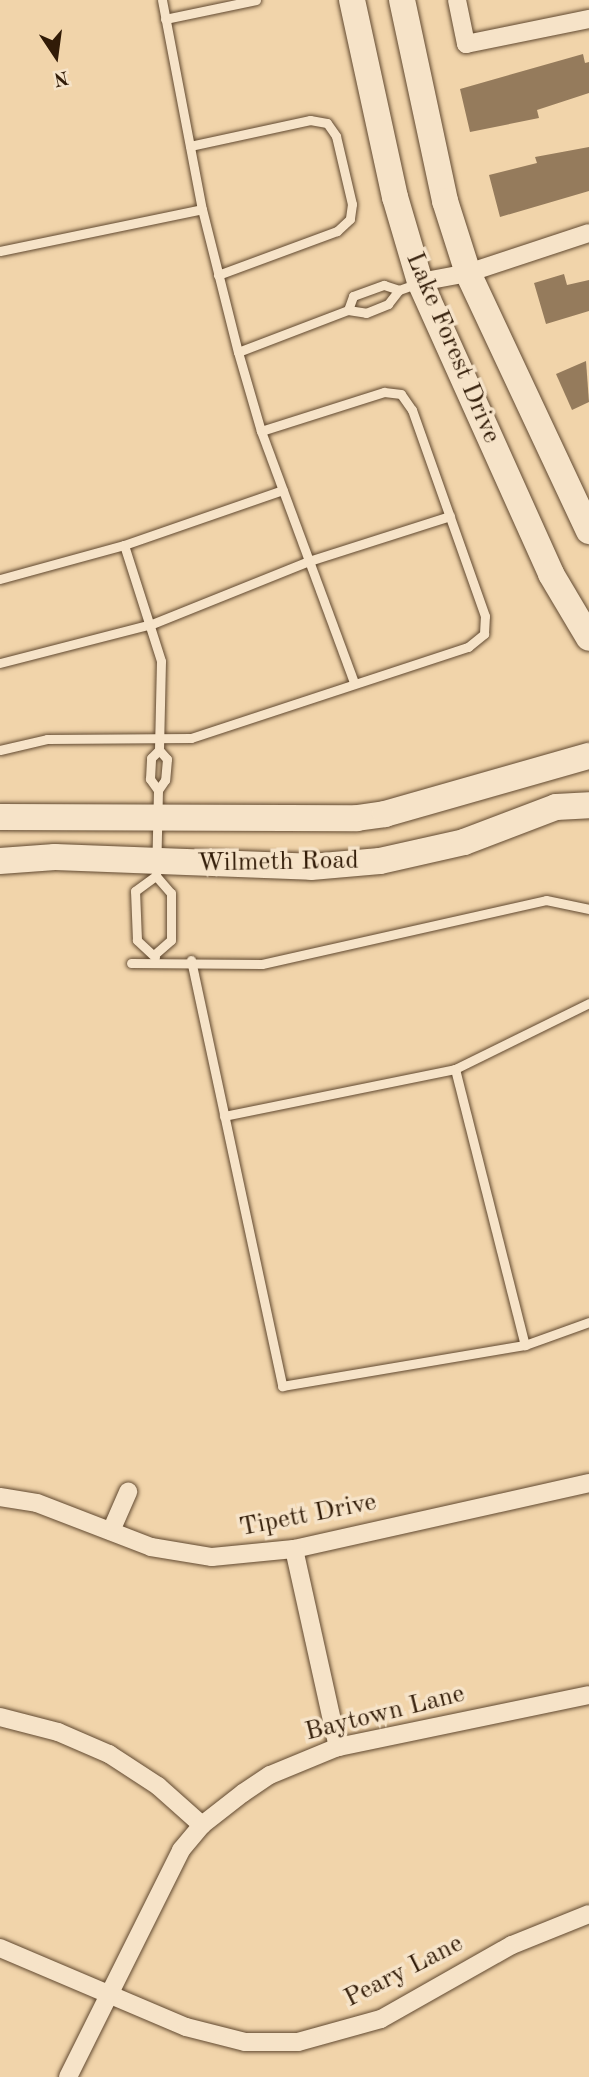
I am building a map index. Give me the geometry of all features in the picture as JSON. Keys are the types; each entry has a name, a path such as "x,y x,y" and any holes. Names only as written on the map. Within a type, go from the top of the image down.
{"main road":[{"name":"Lake Forest Drive","path":"352,0 395,197 410,286 551,574 589,638"},
{"name":"Lake Forest Drive","path":"402,0 445,201 468,273 589,531"},
{"name":"Wilmeth Road","path":"0,817 306,821 385,814 589,756"},
{"name":"Wilmeth Road","path":"0,861 55,857 156,869 311,867 380,861 464,842 556,807 589,804"}],"street":[{"path":"457,0 466,44 589,19"},
{"path":"410,286 468,273 589,233"},
{"name":"Tipett Drive","path":"0,1497 37,1503 182,1555 257,1556 589,1483"},
{"path":"111,1531 128,1492"},
{"path":"294,1549 338,1747"},
{"name":"Baytown Lane","path":"68,2077 157,1892 181,1850 202,1825 270,1775 338,1747 589,1695"},
{"path":"0,1717 58,1732 109,1754 158,1786 202,1825"},
{"name":"Peary Lane","path":"0,1948 109,1992 186,2027 245,2042 298,2042 381,2019 512,1945 589,1914"}],"lane":[{"path":"162,0 202,209 238,352 261,431 354,683"},
{"path":"165,19 256,0"},
{"path":"190,146 310,120 327,122 337,136 352,204 350,219 337,231 218,275"},
{"path":"0,251 202,209"},
{"path":"348,310 353,296 384,285 410,286"},
{"path":"238,352 348,310 366,313 388,304 410,286"},
{"path":"0,750 47,739 191,738 468,647 484,634 485,616 412,410 401,394 384,392 261,431"},
{"path":"0,579 124,545 283,490"},
{"path":"0,663 152,624 309,561 450,516"},
{"path":"124,545 152,624 161,661 159,750 167,759 165,779 158,790"},
{"path":"155,958 171,940 171,893 156,869 158,790 150,779 151,758 159,750"},
{"path":"155,958 137,940 135,891 156,869"},
{"path":"131,962 155,958 262,964 546,900 589,909"},
{"path":"191,960 282,1386 525,1345 589,1322"},
{"path":"224,1116 455,1069 589,1003"},
{"path":"455,1069 525,1345"}],"building":[{"path":"583,54 585,63 589,62 589,93 537,110 539,118 470,132 460,89"},
{"path":"589,147 589,191 500,217 489,175 537,163 535,157"},
{"path":"564,274 567,285 589,280 589,311 546,324 534,283"},
{"path":"586,361 589,402 572,410 556,374"}]}
